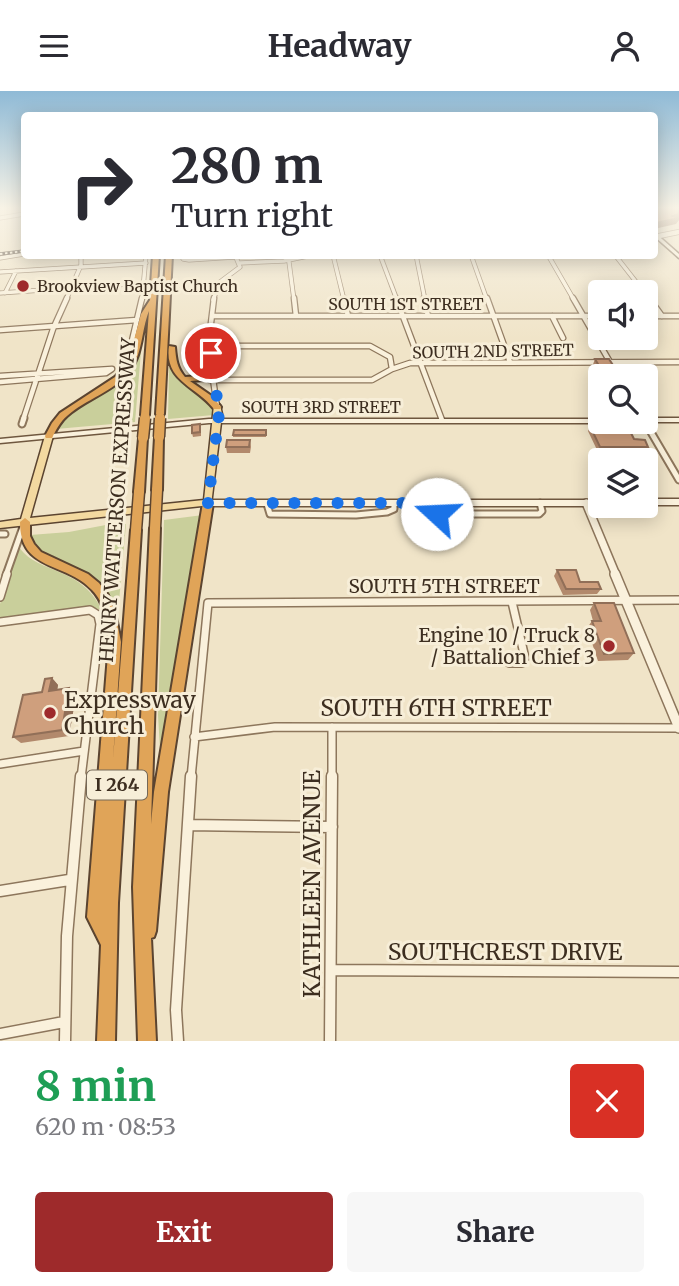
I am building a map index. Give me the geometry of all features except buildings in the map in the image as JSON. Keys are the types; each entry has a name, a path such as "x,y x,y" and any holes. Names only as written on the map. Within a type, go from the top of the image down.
{"highway":[{"name":"HENRY WATTERSON EXPRESSWAY","path":"106,1041 119,748 156,259"},
{"name":"HENRY WATTERSON EXPRESSWAY","path":"147,1041 141,887 169,259"},
{"path":"167,280 171,296 171,358 181,378 210,398 217,407"},
{"path":"49,436 53,425 62,416 112,384 129,366 136,351 146,306 154,299"},
{"path":"181,378 202,378 207,373 208,363"},
{"path":"144,958 154,885 161,792 208,503"},
{"path":"25,522 23,537 27,547 41,557 84,576 101,594 112,619 115,642 95,917 109,943"}],"main road":[{"path":"208,503 218,421 217,407"},
{"path":"658,421 679,420"},
{"name":"SOUTH 3RD STREET","path":"0,441 218,421 588,421"},
{"path":"25,522 49,436"},
{"path":"658,502 679,502"},
{"path":"2,531 25,522 208,503 586,503"}],"street":[{"path":"0,258 21,254"},
{"path":"22,424 80,259"},
{"path":"130,349 144,283 146,259"},
{"path":"237,259 240,263"},
{"path":"240,263 294,259"},
{"path":"334,259 348,316"},
{"path":"381,259 442,420"},
{"path":"417,259 428,316"},
{"path":"472,259 510,362"},
{"path":"550,259 610,362"},
{"path":"618,259 635,280"},
{"path":"289,260 296,316"},
{"path":"0,272 146,263"},
{"path":"213,378 210,380 208,363 217,286 239,268 240,263"},
{"path":"2,293 16,271"},
{"path":"2,293 144,283"},
{"path":"658,310 663,316"},
{"name":"SOUTH 1ST STREET","path":"212,316 588,316"},
{"path":"552,316 563,338"},
{"path":"658,316 679,316"},
{"path":"0,330 137,320"},
{"path":"210,346 362,346 377,348 410,363"},
{"path":"210,346 217,407"},
{"name":"SOUTH 2ND STREET","path":"388,355 392,362 391,369"},
{"name":"SOUTH 2ND STREET","path":"213,378 372,380 391,369 410,363 679,362"},
{"path":"0,376 39,376 106,373 113,369 39,376 0,382"},
{"path":"652,434 679,480"},
{"path":"586,503 679,728"},
{"path":"0,597 17,538 25,522"},
{"name":"SOUTH 5TH STREET","path":"194,737 208,603 679,600"},
{"path":"509,663 522,663 525,658 512,602"},
{"path":"0,622 90,610 98,615 100,624 69,880 65,1041"},
{"name":"SOUTH 6TH STREET","path":"194,737 246,729 332,727 679,728"},
{"name":"KATHLEEN AVENUE","path":"330,1041 332,727"},
{"path":"178,1041 176,1010 194,737"},
{"path":"0,764 84,751"},
{"path":"188,825 331,827"},
{"path":"0,891 69,880"},
{"name":"SOUTHCREST DRIVE","path":"331,970 679,972"},
{"path":"0,1034 64,1022"}],"green space":[{"path":"142,340 135,422 56,429 64,417 133,366"},
{"path":"169,367 208,402 214,415 168,419"},
{"path":"203,515 160,749 158,715 164,520"},
{"path":"126,524 117,624 99,584 87,573 43,552 30,535 69,532"},
{"path":"18,545 35,561 82,585 93,595 102,610 91,607 0,618 0,604"}],"railway":[{"path":"0,254 21,251"}],"place":[{"name":"Brookview Baptist Church","path":"23,286"},
{"name":"Engine 10 / Truck 8 / Battalion Chief 3","path":"609,646"},
{"name":"Expressway Church","path":"50,713"}],"route":[{"path":"211,353 219,414 208,503 428,503 429,510 437,514"}]}
